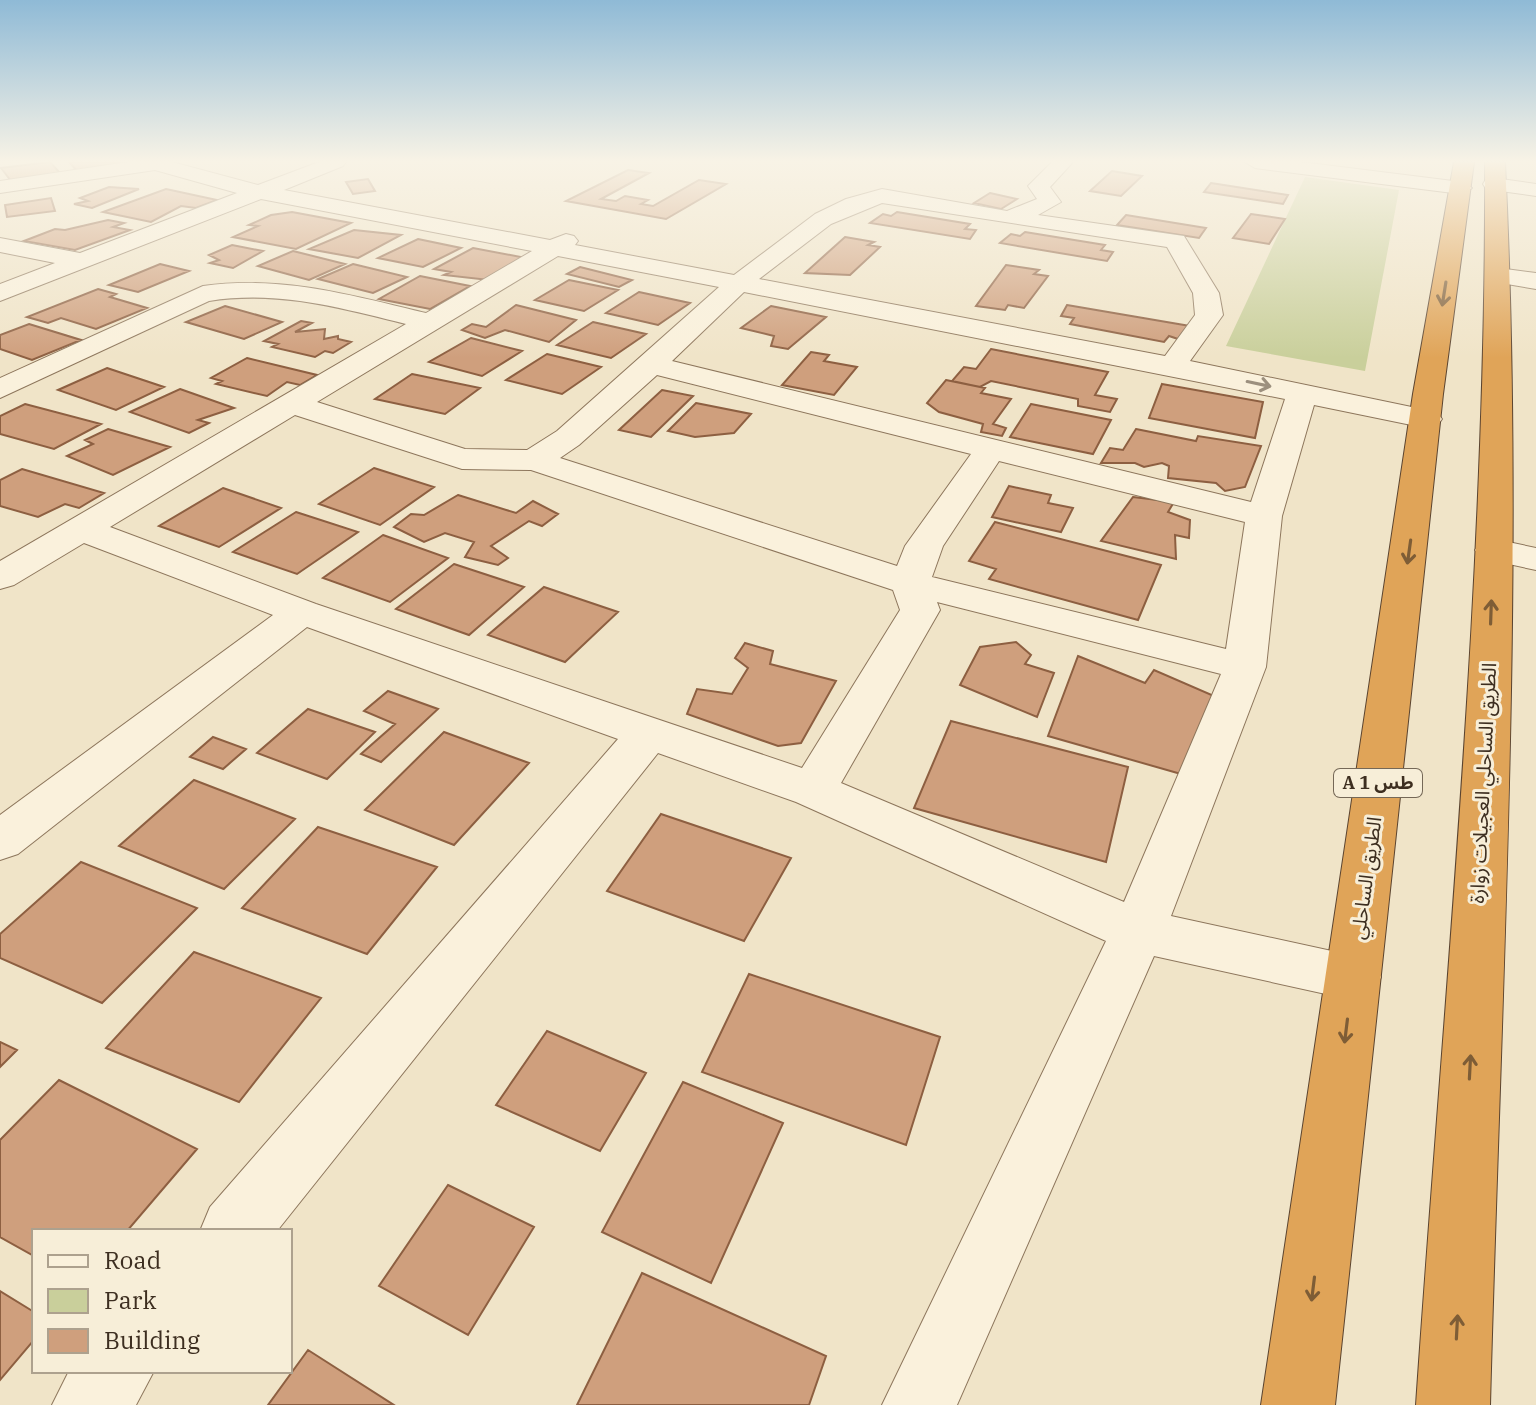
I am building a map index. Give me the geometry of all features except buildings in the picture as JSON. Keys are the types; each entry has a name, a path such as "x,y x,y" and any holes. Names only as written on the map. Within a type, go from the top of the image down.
{"highway":[{"name":"الطريق الساحلي","path":"1298,1405 1427,406 1480,228"},
{"name":"الطريق الساحلي العجيلات زوارة","path":"1453,1405 1515,555 1517,279 1504,228"}],"street":[{"path":"0,293 168,228"},
{"path":"0,309 181,228"},
{"path":"477,228 1427,406"},
{"path":"534,460 568,438 747,278 815,228"},
{"path":"1078,228 1176,241 1206,293 1209,315 1177,358"},
{"path":"0,577 561,244"},
{"path":"0,245 83,261"},
{"path":"0,389 203,294 235,288 288,289 430,322"},
{"path":"1177,358 1302,393 1427,406"},
{"path":"651,365 1264,516"},
{"path":"919,1405 1138,931 1245,667 1264,516 1302,393"},
{"path":"292,404 462,459 534,460 910,583 1245,667"},
{"path":"813,790 920,610 910,583 924,546 992,447"},
{"path":"81,529 302,612 813,790 1138,931 1353,977"},
{"path":"0,841 302,612"},
{"path":"236,1229 648,734"},
{"path":"89,1405 115,1373"}],"green space":[{"path":"1281,228 1392,228 1365,371 1226,346"}]}
